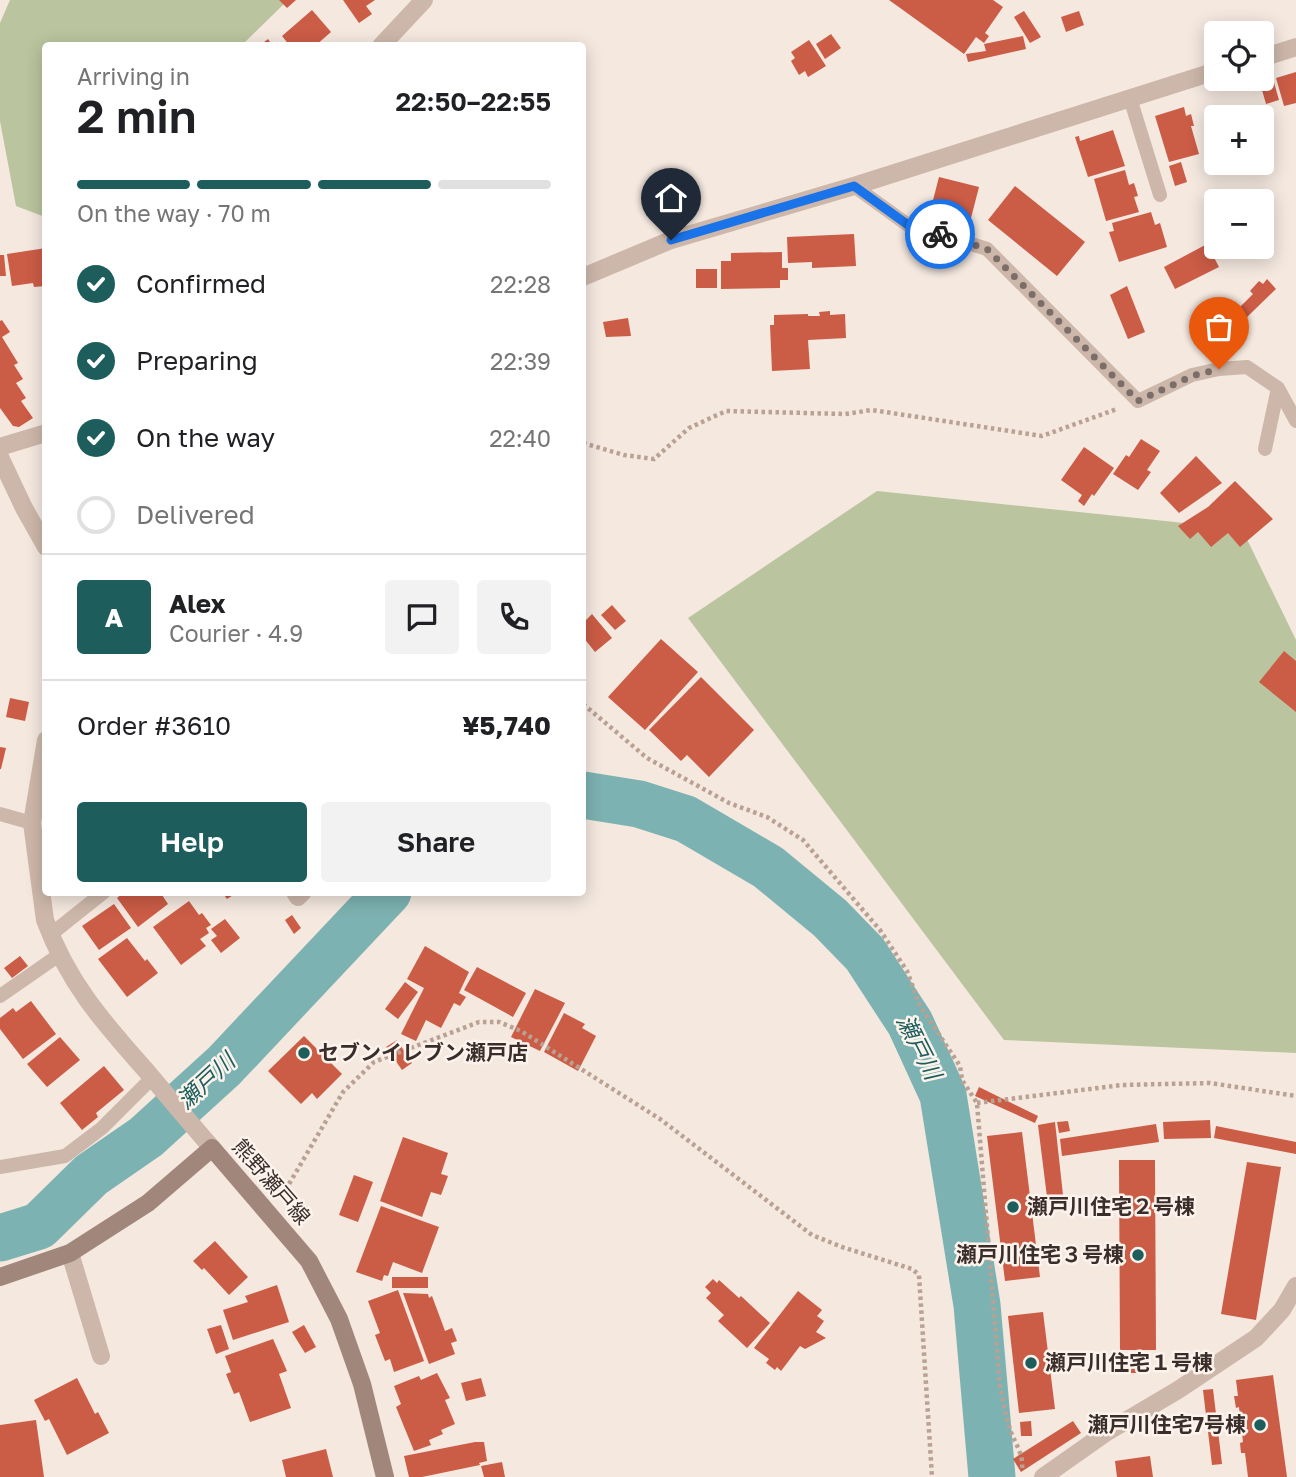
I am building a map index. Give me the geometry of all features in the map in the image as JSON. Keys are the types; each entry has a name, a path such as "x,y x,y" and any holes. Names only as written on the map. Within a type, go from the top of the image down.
{"main road":[{"name":"熊野瀬戸線","path":"0,1277 69,1253 148,1203 212,1148 309,1261 339,1319 362,1384 386,1477"}],"street":[{"path":"385,42 424,0"},
{"path":"1274,54 1296,47"},
{"path":"586,276 671,240 854,186 1204,75"},
{"path":"0,447 42,434"},
{"path":"0,457 42,540"},
{"path":"42,764 32,823 45,920 50,935 59,955 97,1015 212,1148"},
{"path":"69,1253 101,1356"},
{"path":"1043,1477 1107,1432 1178,1390 1256,1338 1282,1310 1296,1286"}],"lane":[{"path":"1130,98 1160,195"},
{"path":"854,186 915,230 940,234 987,249 1138,401 1192,376 1219,369 1247,367 1278,388 1296,421"},
{"path":"1265,449 1278,388"},
{"path":"0,814 32,823"},
{"path":"50,935 99,896"},
{"path":"0,996 59,955"},
{"path":"0,1167 65,1156 103,1128 152,1078"}],"path":[{"path":"586,444 624,455 654,458 689,428 726,411 845,414 872,410 1042,436 1138,401"},
{"path":"586,707 647,758 729,803 767,817 803,840 880,930 907,971 919,1006 960,1066 962,1080 977,1102 1000,1387 1008,1424 1023,1462 1021,1477"},
{"path":"271,1215 343,1092 374,1062 479,1022 499,1022 521,1031 660,1119 812,1235 912,1269 919,1275 932,1477"},
{"path":"977,1102 1122,1085 1210,1083 1296,1096"}],"green space":[{"path":"10,0 288,0 245,42 42,42 42,216 16,206 0,121 0,23"},
{"path":"877,491 1242,529 1296,640 1296,1053 1004,1040 688,618"}],"building":[{"path":"279,0 296,0 287,8"},
{"path":"343,0 375,0 366,6 372,14 359,23"},
{"path":"889,0 993,0 1003,7 985,33 989,36 984,43 976,37 964,54"},
{"path":"312,10 331,32 320,42 287,42 282,36"},
{"path":"1024,11 1041,37 1030,43 1014,17"},
{"path":"1079,11 1084,25 1066,32 1061,17"},
{"path":"831,34 841,48 825,59 816,44"},
{"path":"1023,36 1026,49 968,62 966,54 986,51 984,44"},
{"path":"809,40 826,66 808,77 805,71 799,75 791,61 795,58 791,52"},
{"path":"1296,72 1296,103 1284,106 1276,78"},
{"path":"1274,82 1279,100 1266,104 1262,91 1274,91"},
{"path":"1184,107 1186,116 1191,114 1194,126 1191,126 1199,154 1169,162 1155,116"},
{"path":"1113,130 1125,166 1088,177 1075,137 1079,136 1080,141"},
{"path":"1181,162 1187,182 1175,186 1169,166"},
{"path":"1125,170 1129,185 1134,183 1138,196 1134,197 1139,212 1106,221 1094,179"},
{"path":"939,177 979,187 971,218 931,208"},
{"path":"1015,186 1085,242 1057,276 988,220"},
{"path":"1151,212 1155,225 1160,223 1167,247 1119,262 1109,232 1114,231 1112,223"},
{"path":"854,234 856,266 812,268 812,262 788,263 787,237"},
{"path":"1204,246 1204,259 1215,259 1219,267 1175,289 1164,267"},
{"path":"42,249 42,286 34,287 33,283 12,286 7,254"},
{"path":"782,252 782,268 788,268 788,280 780,280 780,288 721,289 721,261 731,261 731,253"},
{"path":"0,255 4,255 6,276 0,276"},
{"path":"696,269 717,269 717,288 696,288"},
{"path":"1267,279 1276,289 1245,319 1237,310 1253,294 1250,291 1259,281 1263,284"},
{"path":"1127,286 1145,332 1128,339 1110,295"},
{"path":"830,311 830,315 845,314 846,338 808,340 810,369 772,371 770,325 774,325 774,315 820,316 819,312"},
{"path":"628,318 631,336 606,337 603,322"},
{"path":"2,320 10,332 2,337 18,363 14,365 23,379 16,383 26,398 21,401 33,418 19,427 13,426 0,408"},
{"path":"1141,439 1160,451 1147,470 1151,472 1138,490 1113,474"},
{"path":"1084,447 1114,468 1084,506 1078,501 1082,495 1061,480"},
{"path":"1196,456 1222,483 1179,513 1160,493"},
{"path":"1235,481 1273,519 1240,547 1228,533 1211,547 1198,532 1190,539 1178,526 1208,507"},
{"path":"612,605 626,621 615,630 601,615"},
{"path":"592,614 612,638 595,652 586,641 586,620"},
{"path":"661,639 698,672 645,730 608,697"},
{"path":"1284,651 1296,661 1296,712 1259,682"},
{"path":"701,677 754,730 709,777 687,755 681,761 649,730"},
{"path":"10,698 29,702 25,721 6,717"},
{"path":"0,747 6,748 1,769 0,769"},
{"path":"163,896 168,904 138,927 117,898"},
{"path":"189,901 211,925 206,928 209,933 200,939 206,946 181,965 153,927"},
{"path":"114,904 131,928 99,950 82,926"},
{"path":"292,915 301,928 294,934 285,920"},
{"path":"225,919 240,938 221,953 211,940 217,936 211,929"},
{"path":"127,938 158,973 127,997 98,959"},
{"path":"425,946 469,972 459,993 466,997 460,1006 454,1003 441,1028 426,1020 416,1041 401,1034 424,988 407,979"},
{"path":"20,956 28,966 12,978 4,968"},
{"path":"477,967 526,993 513,1017 464,990"},
{"path":"405,982 418,992 398,1019 385,1009"},
{"path":"535,989 565,1003 540,1051 511,1037"},
{"path":"31,1001 56,1034 23,1059 0,1029 0,1018 13,1008 16,1012"},
{"path":"564,1013 585,1024 582,1028 596,1036 578,1071 544,1052"},
{"name":"セブンイレブン瀬戸店","path":"304,1036 342,1074 317,1099 312,1093 301,1104 268,1071"},
{"path":"60,1037 80,1060 47,1087 27,1064"},
{"path":"397,1040 412,1063 402,1070 386,1047"},
{"path":"104,1066 124,1090 96,1113 98,1117 82,1130 60,1103"},
{"path":"979,1087 1038,1116 1035,1123 975,1096"},
{"path":"1210,1120 1211,1138 1164,1139 1163,1122"},
{"path":"1068,1121 1070,1131 1059,1133 1057,1122"},
{"path":"1055,1122 1063,1195 1047,1197 1038,1125"},
{"path":"1156,1124 1159,1142 1062,1156 1060,1139"},
{"path":"1216,1126 1296,1142 1296,1154 1214,1138"},
{"name":"瀬戸川住宅２号棟","path":"1022,1132 1040,1277 1005,1281 987,1136"},
{"path":"403,1137 448,1153 441,1174 448,1176 441,1195 431,1192 422,1217 380,1201"},
{"name":"瀬戸川住宅３号棟","path":"1119,1160 1155,1160 1156,1350 1120,1350"},
{"path":"1247,1162 1281,1167 1256,1320 1221,1314"},
{"path":"354,1175 373,1182 358,1222 339,1215"},
{"path":"381,1206 439,1227 422,1273 393,1262 388,1276 384,1275 382,1281 356,1272"},
{"path":"215,1241 248,1277 229,1295 204,1268 202,1270 193,1261"},
{"path":"392,1277 428,1277 428,1288 392,1288"},
{"path":"713,1279 717,1283 719,1280 739,1298 741,1296 770,1323 747,1348 718,1321 724,1315 706,1298 711,1293 705,1287"},
{"path":"277,1285 289,1322 233,1340 223,1310 248,1302 245,1296"},
{"path":"398,1290 424,1361 394,1372 390,1359 385,1361 375,1335 380,1333 368,1301"},
{"path":"798,1291 822,1310 817,1316 824,1321 816,1332 826,1338 805,1349 800,1346 781,1371 777,1367 775,1370 766,1363 769,1359 754,1348"},
{"path":"403,1293 428,1294 429,1298 432,1296 445,1331 452,1328 457,1341 451,1343 455,1354 429,1364"},
{"name":"瀬戸川住宅１号棟","path":"1043,1312 1055,1409 1019,1413 1008,1316"},
{"path":"221,1325 229,1349 216,1354 207,1329"},
{"path":"304,1325 316,1347 305,1353 292,1332"},
{"path":"273,1339 287,1371 279,1374 291,1408 250,1422 239,1392 234,1394 226,1374 231,1372 225,1356"},
{"path":"1118,1359 1138,1359 1137,1373 1118,1373"},
{"path":"437,1373 450,1398 445,1400 455,1424 441,1430 443,1434 429,1440 431,1445 414,1451 396,1407 401,1404 394,1386 419,1376 421,1380"},
{"name":"瀬戸川住宅7号棟","path":"1273,1375 1287,1477 1248,1477 1245,1453 1241,1453 1240,1443 1243,1442 1239,1407 1236,1408 1234,1396 1238,1396 1236,1380"},
{"path":"77,1378 95,1414 98,1412 109,1433 67,1455 49,1419 45,1421 34,1400"},
{"path":"481,1378 486,1396 466,1401 461,1383"},
{"path":"1213,1389 1222,1464 1212,1465 1203,1390"},
{"path":"36,1420 44,1477 0,1477 0,1425"},
{"path":"1031,1421 1032,1436 1021,1436 1020,1422"},
{"path":"1073,1421 1081,1433 1021,1472 1013,1459"},
{"path":"484,1442 487,1461 479,1463 480,1465 422,1477 409,1477 404,1456"},
{"path":"326,1449 333,1477 286,1477 282,1460"},
{"path":"1150,1456 1153,1477 1117,1477 1115,1461"},
{"path":"502,1462 505,1477 484,1477 481,1466"}],"waterway":[{"name":"瀬戸川","path":"586,795 639,804 686,819 768,867 830,918 865,954 910,1023 943,1095 977,1305 992,1477"},
{"name":"瀬戸川","path":"0,1238 39,1226 91,1175 146,1137 224,1066 384,896"}],"way so far":[{"path":"940,234 987,249 1138,401 1192,376 1219,369"}],"place":[{"name":"セブンイレブン瀬戸店","path":"304,1053"},
{"name":"瀬戸川住宅２号棟","path":"1013,1207"},
{"name":"瀬戸川住宅３号棟","path":"1138,1255"},
{"name":"瀬戸川住宅１号棟","path":"1031,1363"},
{"name":"瀬戸川住宅7号棟","path":"1260,1425"}],"route":[{"path":"671,240 854,186 915,230 940,234"}]}
